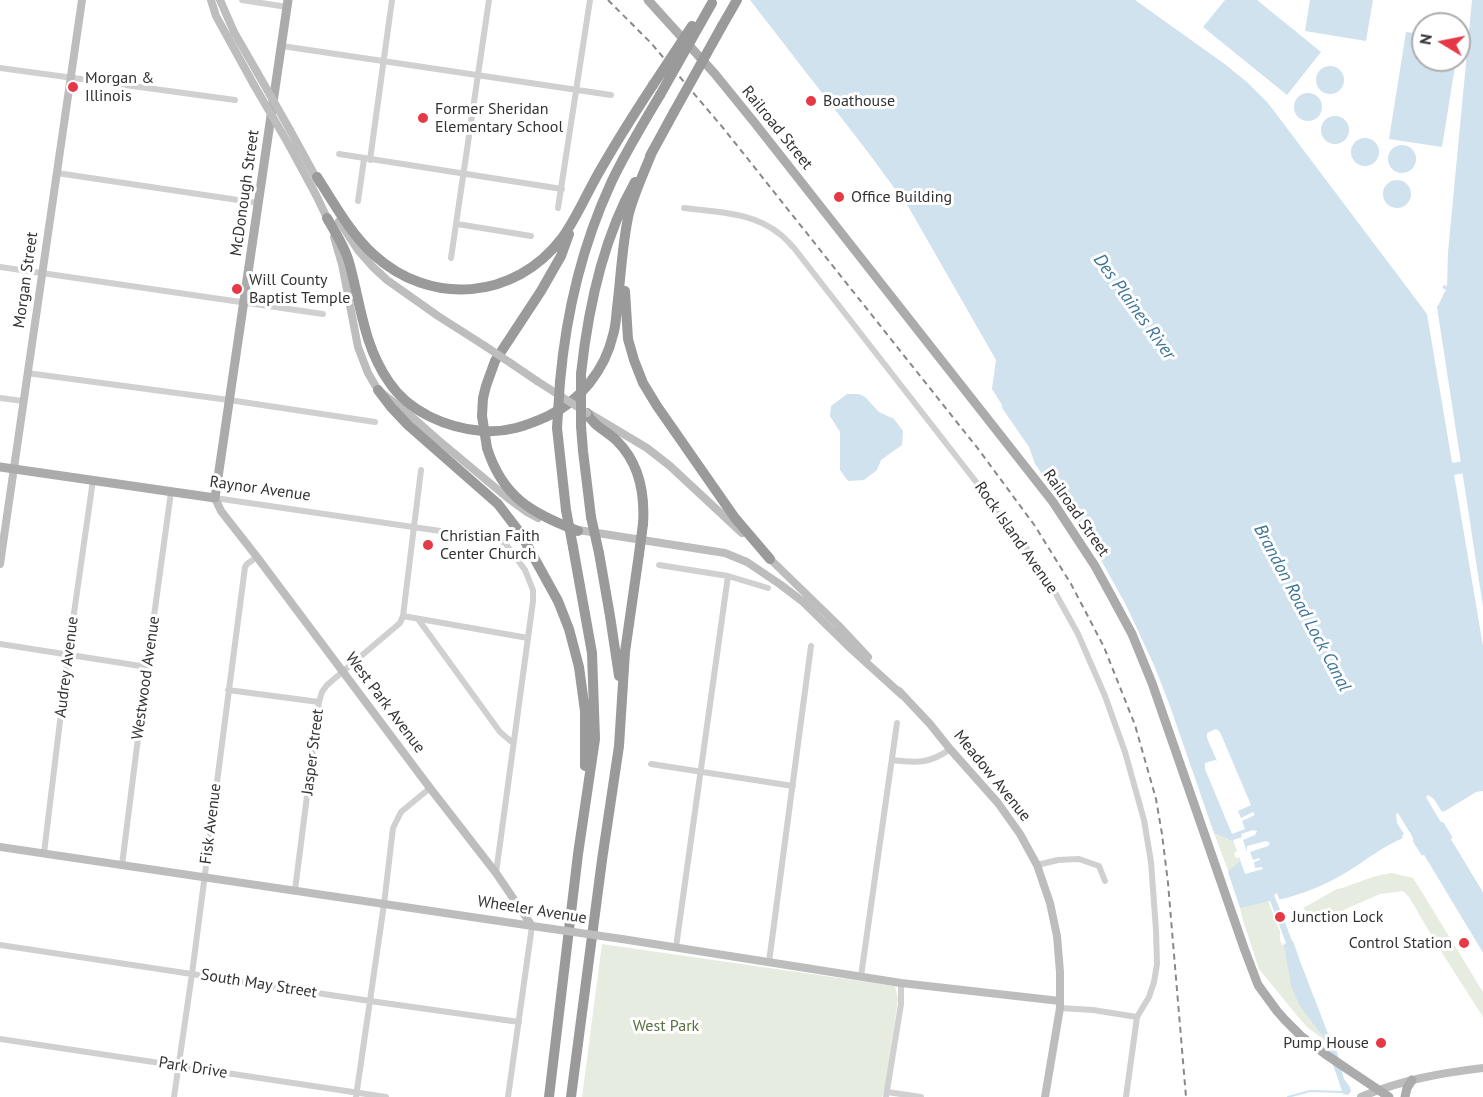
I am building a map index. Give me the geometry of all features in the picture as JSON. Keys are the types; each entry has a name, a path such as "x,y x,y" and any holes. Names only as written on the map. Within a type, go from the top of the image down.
{"highway":[{"path":"622,694 591,517 583,451 580,374 584,344 604,256 628,194 737,0"},
{"path":"317,177 352,230 371,252 385,265 403,276 424,284 449,289 477,289 504,283 535,266 562,237 620,136 695,21 713,2"},
{"path":"549,1097 578,854 595,740 592,653 566,510 558,428 563,350 581,262 611,183 713,2"},
{"path":"327,218 349,261 369,344 379,367 391,385 406,400 434,419 458,427 481,431 504,430 531,424 573,402 592,380 606,356 614,334 624,242 630,212 653,150"},
{"path":"572,222 561,256 489,373 483,398 482,416 487,448 501,478 511,492 530,510 578,531"},
{"path":"624,242 628,339 643,383 735,518 770,558"},
{"path":"378,390 408,425 498,504 521,534 558,601 569,629 579,667 585,711 586,754 578,854"},
{"path":"571,1097 619,746 625,652 644,524 642,489 631,460 617,441 590,420 587,413"}],"main road":[{"name":"Railroad Street","path":"648,0 715,74 754,122 1053,502 1074,533 1132,634 1152,683 1258,985 1301,1036 1389,1097"},
{"name":"McDonough Street","path":"215,498 288,4"},
{"name":"Raynor Avenue","path":"0,467 215,498"},
{"path":"1405,1097 1412,1080"}],"street":[{"name":"Morgan Street","path":"0,558 82,0"},
{"path":"211,0 216,16 327,218 342,264 358,347 368,373 378,390 527,512 558,526 578,531 724,553 747,562 802,601 902,695"},
{"path":"220,0 234,32 317,177 336,216 358,250 373,267 403,292 587,413 647,448 670,466 770,558 838,625 902,695"},
{"path":"242,0 288,4"},
{"path":"358,201 384,61 392,0"},
{"path":"451,258 489,0"},
{"path":"558,208 590,0"},
{"path":"282,46 611,95"},
{"path":"0,68 235,100"},
{"path":"339,154 562,189"},
{"path":"57,173 258,203"},
{"name":"Rock Island Avenue","path":"684,208 738,214 760,221 781,234 1008,522 1046,576 1078,634 1105,696 1125,752 1144,820 1151,862 1157,964 1149,997 1137,1017 1126,1097"},
{"path":"457,224 531,237"},
{"path":"0,267 323,314"},
{"path":"27,373 375,422"},
{"path":"0,398 23,401"},
{"path":"422,470 402,616 528,638 496,873"},
{"name":"Audrey Avenue","path":"44,853 68,655 93,480"},
{"name":"Westwood Avenue","path":"122,865 171,492"},
{"name":"Raynor Avenue","path":"215,498 495,539 505,543 529,578 533,590 534,601 528,638"},
{"name":"West Park Avenue","path":"215,498 221,511 496,873 532,926"},
{"name":"Fisk Avenue","path":"174,1097 245,567 257,557"},
{"path":"659,565 728,576 768,588"},
{"path":"676,947 728,576"},
{"name":"Jasper Street","path":"295,890 322,692 327,685 400,623 402,616"},
{"path":"418,619 500,732 513,743"},
{"path":"0,644 147,667"},
{"path":"769,962 811,646"},
{"path":"228,690 319,702"},
{"name":"Meadow Avenue","path":"902,695 998,803 1020,834 1037,865 1050,903 1057,936 1060,972 1060,1004 1045,1097"},
{"path":"861,976 897,723"},
{"path":"892,760 913,763 930,760 950,749"},
{"path":"651,764 793,786"},
{"path":"356,1095 393,828 401,812 430,788"},
{"name":"Wheeler Avenue","path":"0,847 1137,1017"},
{"path":"1037,865 1058,860 1079,859 1099,866 1105,881"},
{"path":"508,1097 532,926"},
{"name":"South May Street","path":"0,945 519,1022"},
{"path":"902,983 902,1004 887,1095 921,1097"},
{"name":"Park Drive","path":"0,1039 356,1095 386,1097"},
{"path":"1362,1097 1379,1089 1412,1080 1483,1068"}],"green space":[{"path":"1214,833 1234,842 1245,874 1231,878"},
{"path":"1392,873 1413,878 1420,889 1483,992 1483,1017 1409,897 1403,891 1380,894 1328,916 1309,914 1303,908 1337,889"},
{"path":"1238,897 1251,904 1245,906 1268,901 1280,931 1282,945 1286,944 1298,951 1326,1043 1308,1028 1259,969"},
{"name":"West Park","path":"602,944 895,986 898,999 882,1097 582,1097"}],"water":[{"name":"Brandon Road Lock Canal","path":"750,0 1135,0 1226,65 1268,103 1427,314 1483,646 1483,791 1476,792 1437,816 1444,823 1483,892 1483,953 1424,855 1422,856 1413,842 1410,832 1330,881 1277,900 1335,1045 1344,1079 1350,1087 1351,1091 1348,1095 1343,1094 1324,1038 1300,1006 1291,986 1284,944 1286,943 1270,901 1240,908 1228,872 1240,861 1234,842 1214,833 1170,706 1126,605 1092,544 1035,464 1029,447 992,389 996,360 909,208"},
{"path":"1225,0 1257,0 1321,52 1287,95 1203,27"},
{"path":"1310,0 1373,0 1366,41 1305,31"},
{"path":"1472,0 1483,0 1483,607 1437,307 1446,290 1442,288 1444,285 1447,286 1448,252 1465,72 1471,72"},
{"path":"1406,32 1411,33 1411,72 1454,72 1442,147 1389,139"},
{"path":"1330,66 1340,70 1344,80 1340,90 1330,94 1320,90 1316,80 1320,70"},
{"path":"1308,93 1318,97 1322,107 1318,117 1308,121 1298,117 1294,107 1298,97"},
{"path":"1335,116 1345,120 1349,130 1345,140 1335,144 1325,140 1321,130 1325,120"},
{"path":"1365,138 1375,142 1379,152 1375,162 1365,166 1355,162 1351,152 1355,142"},
{"path":"1402,145 1412,149 1416,159 1412,169 1402,173 1392,169 1388,159 1392,149"},
{"path":"1397,180 1407,184 1411,194 1407,204 1397,208 1387,204 1383,194 1387,184"},
{"path":"847,394 859,394 865,397 879,412 894,419 903,431 902,445 881,460 877,470 864,480 848,481 840,470 840,432 830,416 831,406"}],"pier":[{"path":"1216,729 1220,732 1251,805 1238,811 1241,818 1253,812 1255,815 1242,821 1245,829 1232,834 1205,769 1205,763 1217,761 1207,738 1207,733"},
{"path":"1428,795 1434,799 1442,812 1446,813 1441,817 1447,822 1455,840 1483,886 1483,892 1444,823 1440,821 1426,797"},
{"path":"1398,813 1413,838 1413,842 1422,856 1424,855 1483,956 1480,955 1423,859 1419,858 1410,843 1409,836 1405,841 1402,836 1404,834 1397,823 1396,814"},
{"path":"1253,830 1257,831 1255,835 1243,840 1247,852 1247,846 1266,841 1270,843 1268,846 1250,852 1253,860 1259,858 1260,860 1254,862 1255,868 1262,867 1263,869 1245,874 1239,857 1236,858 1234,853 1237,851 1233,840"},
{"path":"1277,893 1294,938 1291,936 1274,895"},
{"path":"1294,938 1297,940 1338,1049 1334,1048 1327,1031 1300,961"}],"waterway":[{"name":"Des Plaines River","path":"1438,464 1453,469 1483,464"},
{"path":"1288,1097 1310,1091 1345,1092"}],"railway":[{"path":"608,0 651,43 724,129 979,450 1035,526 1071,584 1104,647 1135,725 1156,799 1168,883 1186,1097"}],"place":[{"name":"Morgan & Illinois","path":"73,87"},
{"name":"Boathouse","path":"811,101"},
{"name":"Former Sheridan Elementary School","path":"423,118"},
{"name":"Office Building","path":"839,197"},
{"name":"Will County Baptist Temple","path":"237,289"},
{"name":"Christian Faith Center Church","path":"428,545"},
{"name":"Junction Lock","path":"1280,917"},
{"name":"Control Station","path":"1464,943"},
{"name":"Pump House","path":"1381,1043"}]}
